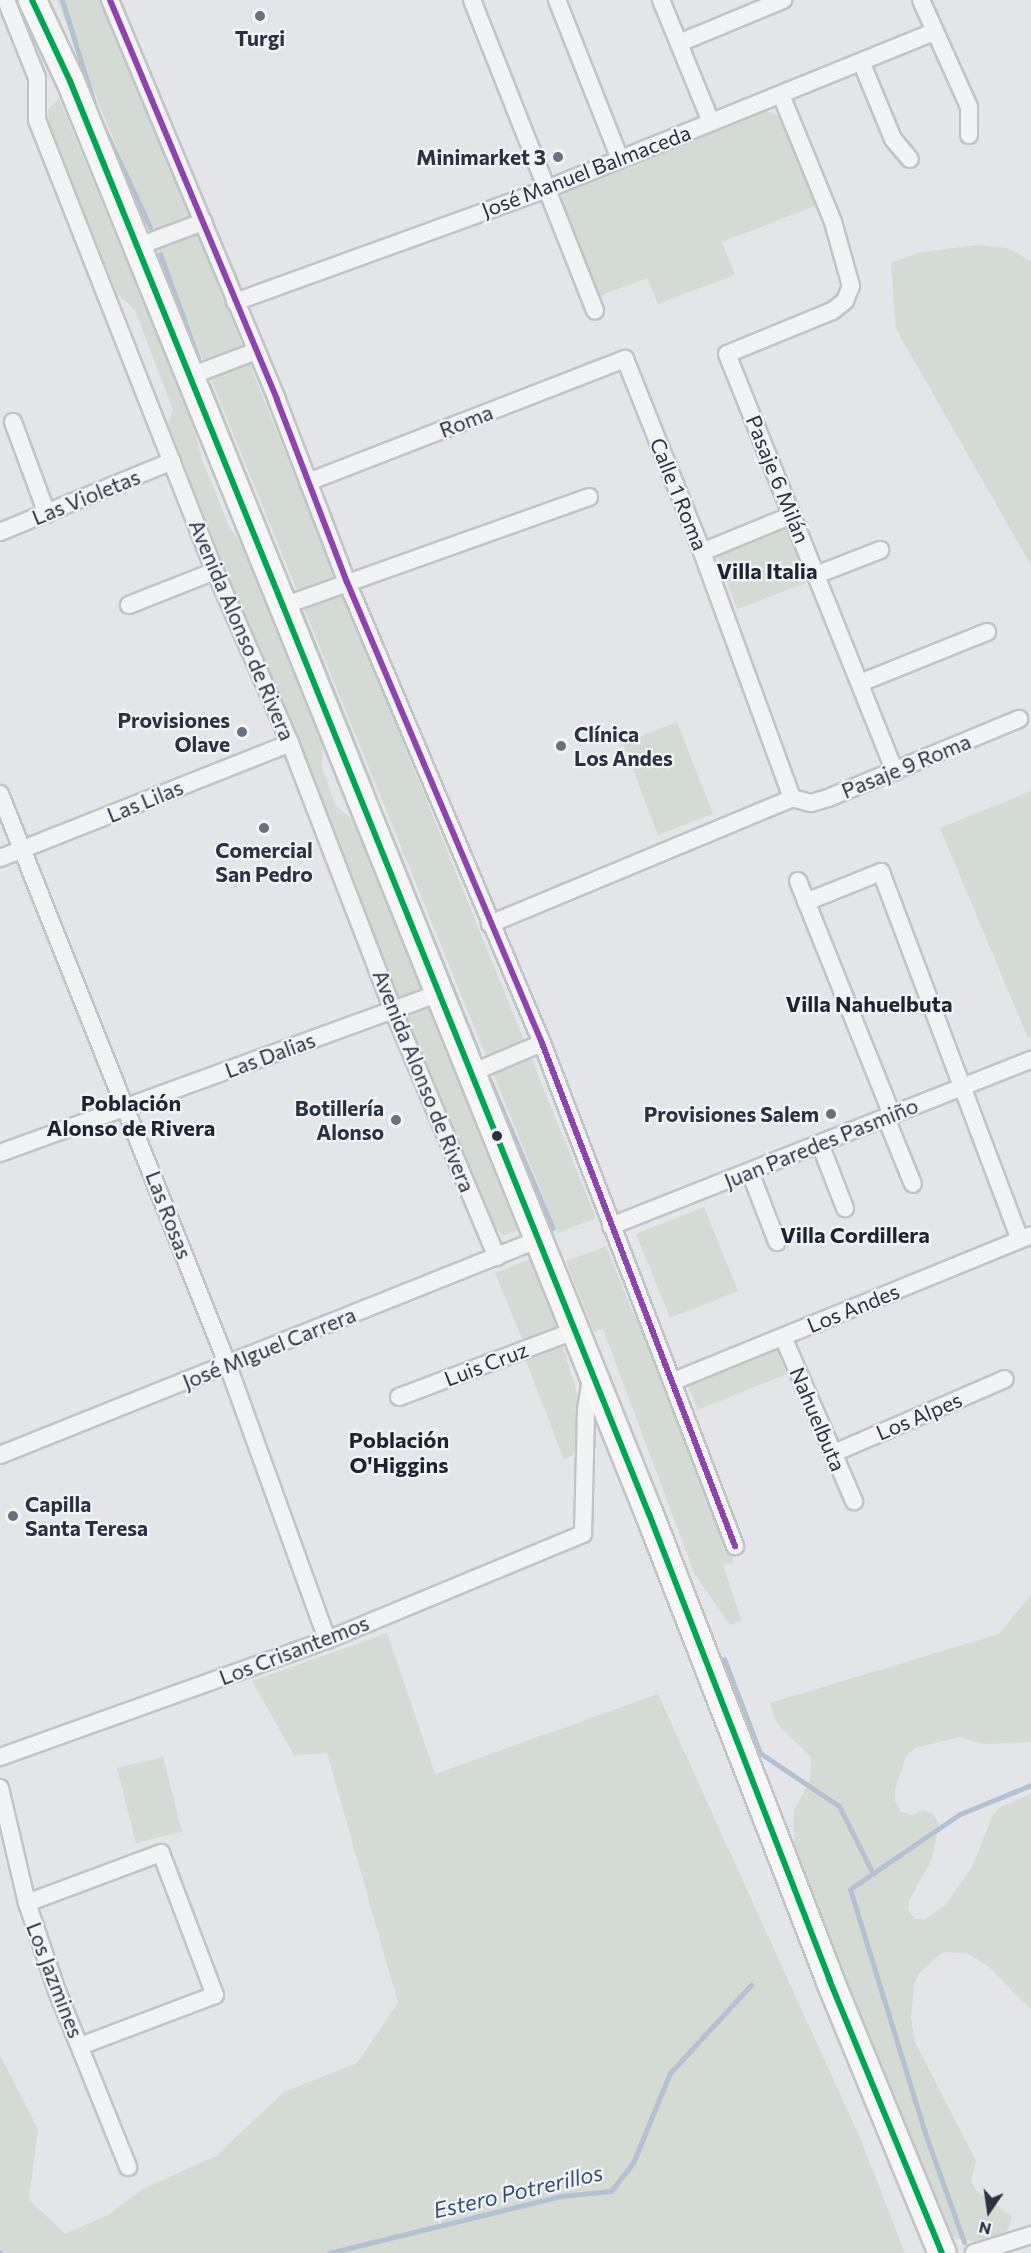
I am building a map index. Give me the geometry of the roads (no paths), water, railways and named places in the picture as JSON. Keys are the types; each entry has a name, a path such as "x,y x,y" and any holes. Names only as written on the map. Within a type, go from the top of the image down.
{"highway":[{"path":"32,0 283,606 469,1074 592,1374 829,1979 942,2253"}],"street":[{"name":"Avenida Alonso de Rivera","path":"6,0 37,78 37,120 215,571 290,743 393,1010 496,1257"},
{"path":"110,0 256,351 347,582 542,1043 735,1546"},
{"path":"472,0 595,311"},
{"path":"557,0 620,159"},
{"path":"661,0 711,122"},
{"path":"679,43 783,0"},
{"path":"921,0 969,107 969,135"},
{"name":"José Manuel Balmaceda","path":"235,302 547,189 862,64 934,32"},
{"path":"862,64 893,139 910,159"},
{"name":"Pasaje 6 Milán","path":"781,95 833,222 851,278 845,301 832,311 727,354 895,772"},
{"path":"136,247 203,222"},
{"path":"188,376 256,351"},
{"name":"Roma","path":"308,482 625,359"},
{"name":"Calle 1 Roma","path":"625,359 702,552 792,798"},
{"path":"13,422 47,514"},
{"name":"Las Violetas","path":"0,532 172,461"},
{"path":"283,606 589,497"},
{"path":"702,552 792,514"},
{"path":"816,575 880,550"},
{"path":"129,605 215,571"},
{"path":"860,683 987,632"},
{"name":"Pasaje 9 Roma","path":"792,798 811,803 895,772 1019,719"},
{"name":"Las Lilas","path":"0,858 290,743"},
{"name":"Las Rosas","path":"0,794 20,851 126,1107 227,1364 327,1640"},
{"path":"490,924 792,798"},
{"path":"806,902 880,872 962,1087 1026,1237"},
{"path":"798,881 889,1117 912,1184"},
{"name":"Las Dalias","path":"0,1152 438,994"},
{"path":"469,1074 542,1043"},
{"name":"Juan Paredes Pasmiño","path":"611,1226 1031,1060"},
{"path":"820,1144 845,1208"},
{"path":"750,1172 777,1242"},
{"name":"Los Andes","path":"674,1382 1026,1237"},
{"name":"José MIguel Carrera","path":"0,1455 537,1240"},
{"name":"Luis Cruz","path":"399,1397 574,1331"},
{"name":"Nahuelbuta","path":"783,1337 854,1501"},
{"name":"Los Crisantemos","path":"0,1757 327,1640 583,1534 586,1410 592,1374"},
{"name":"Los Alpes","path":"834,1453 1005,1379"},
{"name":"Los Jazmines","path":"0,1788 27,1903 128,2167"},
{"path":"27,1903 162,1853 215,1995 80,2046"},
{"path":"974,2253 1031,2235"}],"waterway":[{"path":"62,0 97,113 150,227"},
{"path":"160,254 198,358"},
{"path":"208,384 288,584"},
{"path":"301,613 370,785"},
{"path":"390,835 478,1053"},
{"path":"489,1079 553,1228"},
{"path":"724,1659 760,1753 839,1806 873,1874"},
{"path":"964,2242 925,2133 850,1889 960,1814 1031,1785"},
{"name":"Estero Potrerillos","path":"329,2253 561,2196 611,2191 633,2163 670,2073 751,1985"}],"place":[{"name":"Turgi","path":"260,16"},
{"name":"Minimarket 3","path":"558,157"},
{"name":"Provisiones Olave","path":"242,732"},
{"name":"Clínica Los Andes","path":"561,746"},
{"name":"Comercial San Pedro","path":"264,828"},
{"name":"Provisiones Salem","path":"831,1114"},
{"name":"Botillería Alonso","path":"396,1120"},
{"name":"Capilla Santa Teresa","path":"13,1516"}],"district":[{"name":"Villa Italia","path":"767,571"},
{"name":"Villa Nahuelbuta","path":"869,1004"},
{"name":"Población Alonso de Rivera","path":"131,1114"},
{"name":"Villa Cordillera","path":"855,1235"},
{"name":"Población O'Higgins","path":"399,1452"}]}
